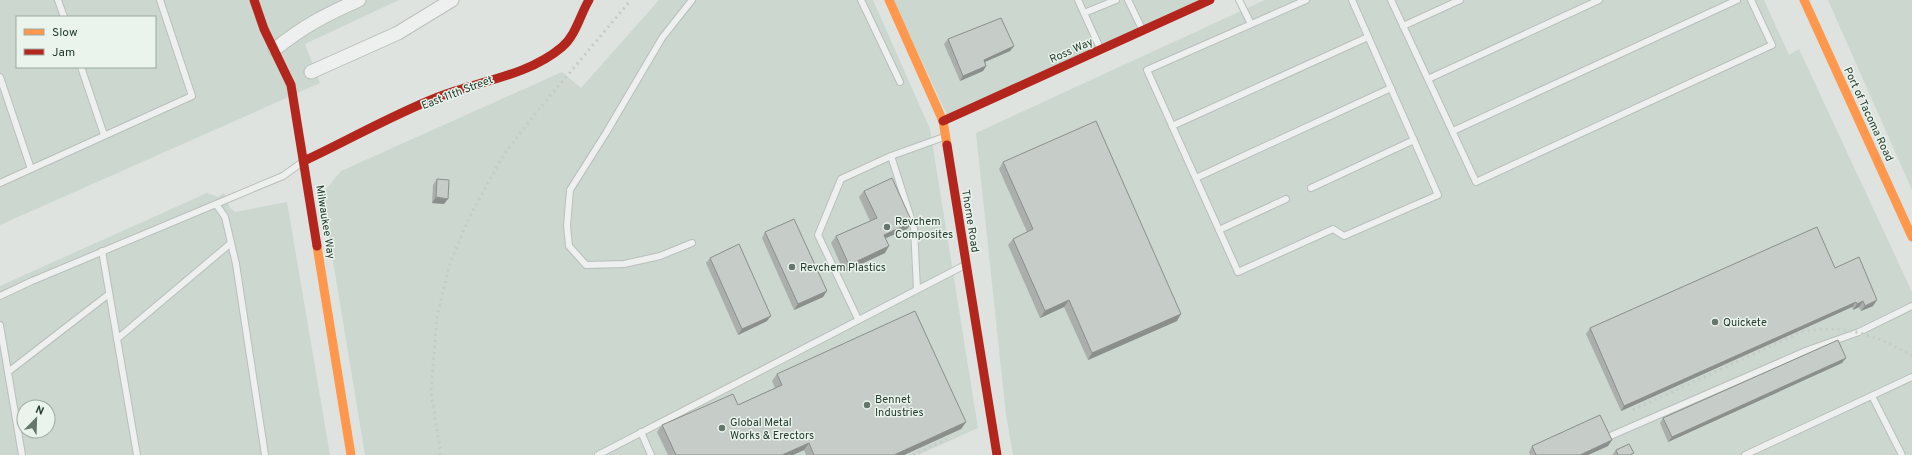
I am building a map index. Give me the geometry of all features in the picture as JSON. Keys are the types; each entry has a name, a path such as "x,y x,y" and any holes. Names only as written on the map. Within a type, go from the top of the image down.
{"street":[{"name":"Milwaukee Way","path":"254,0 264,29 275,49 291,85 351,455"},
{"path":"275,49 303,27 322,16 359,0"},
{"path":"311,72 398,33 452,0"},
{"name":"East 11th Street","path":"304,161 439,96 508,73 542,59 557,50 570,38 589,0"},
{"name":"Thorne Road","path":"889,0 943,121 997,455"},
{"name":"Ross Way","path":"943,121 1143,30 1189,4 1210,0"},
{"name":"Port of Tacoma Road","path":"1808,2 1912,236"}],"lane":[{"path":"58,0 64,16"},
{"path":"0,183 192,96 160,0"},
{"path":"692,0 662,38 606,133 570,190 568,246 586,265 624,264 660,256 692,243"},
{"path":"861,0 900,82"},
{"path":"1078,0 1101,49"},
{"path":"1084,13 1116,0"},
{"path":"1128,0 1143,30"},
{"path":"1238,0 1250,24"},
{"path":"1306,0 1147,70 1238,272 1333,229 1344,236 1438,195 1352,0"},
{"path":"1391,0 1476,182 1772,45 1751,0"},
{"path":"1403,26 1460,0"},
{"path":"1428,79 1598,0"},
{"path":"1453,131 1737,0"},
{"path":"1172,126 1368,37"},
{"path":"81,68 104,135"},
{"path":"0,77 31,169"},
{"path":"1196,178 1391,88"},
{"path":"858,319 818,236 841,179 891,156 945,137"},
{"path":"1311,188 1414,140"},
{"path":"891,156 914,228 917,289"},
{"path":"0,296 32,281 283,176 304,161"},
{"path":"1219,230 1286,199"},
{"path":"216,204 225,217 231,243 265,455"},
{"path":"117,339 231,243"},
{"path":"102,252 137,455"},
{"path":"598,455 966,264"},
{"path":"8,372 109,294"},
{"path":"1608,437 1808,350 1859,332 1912,306"},
{"path":"0,325 22,455"},
{"path":"1745,455 1912,377"},
{"path":"1872,396 1902,455"},
{"path":"641,432 651,455"}],"shaded area":[{"path":"0,0 399,0 305,44 320,83 0,225"},
{"path":"659,0 873,0 930,129 978,428 918,455 365,455 322,194 341,171 562,72 581,88"},
{"path":"893,0 1200,0 948,117"},
{"path":"1265,0 1764,0 1789,55 1799,49 1912,292 1912,455 1013,455 1006,415 976,133"},
{"path":"1828,0 1912,0 1912,190"},
{"path":"207,193 218,197 224,193 230,208 235,212 287,202 330,455 0,455 0,286"}],"building":[{"path":"1001,18 1014,46 984,60 986,66 963,76 948,39"},
{"path":"1096,121 1181,314 1092,353 1069,300 1045,311 1013,239 1033,229 1003,162"},
{"name":"Revchem Composites","path":"892,178 912,222 884,235 889,246 849,265 836,236 877,218 864,191"},
{"path":"437,179 449,180 448,199 436,197"},
{"name":"Revchem Plastics","path":"794,219 827,291 798,304 765,232"},
{"name":"Quickete","path":"1817,227 1835,268 1859,257 1877,300 1865,306 1863,301 1857,304 1856,302 1624,406 1590,328"},
{"path":"739,244 771,316 742,329 710,258"},
{"name":"Bennet Industries","path":"915,311 966,422 894,455 814,455 809,443 782,455 676,455 662,425 733,394 738,405 782,385 777,374"},
{"path":"1838,340 1846,358 1672,437 1663,418"},
{"path":"1600,415 1612,440 1580,455 1536,455 1532,446"},
{"path":"1629,444 1634,453 1630,455 1618,455 1616,450"}],"railway":[{"path":"441,455 431,391 437,316 450,263 470,216 504,154 539,109 631,0"},
{"path":"1633,410 1801,332 1831,329 1859,333 1885,342 1912,356"},
{"path":"913,455 947,439"}],"traffic: slow":[{"path":"889,0 943,121 947,145"},
{"path":"1804,0 1912,237"},
{"path":"317,246 351,455"}],"traffic: jam":[{"path":"254,0 264,29 291,85 317,246"},
{"path":"304,161 421,104 454,91 503,77 534,65 549,57 562,47 571,37 589,0"},
{"path":"943,121 1210,0"},
{"path":"947,145 997,455"}],"place":[{"name":"Revchem Composites","path":"887,227"},
{"name":"Revchem Plastics","path":"792,267"},
{"name":"Quickete","path":"1715,322"},
{"name":"Bennet Industries","path":"867,405"},
{"name":"Global Metal Works & Erectors","path":"722,428"}]}
